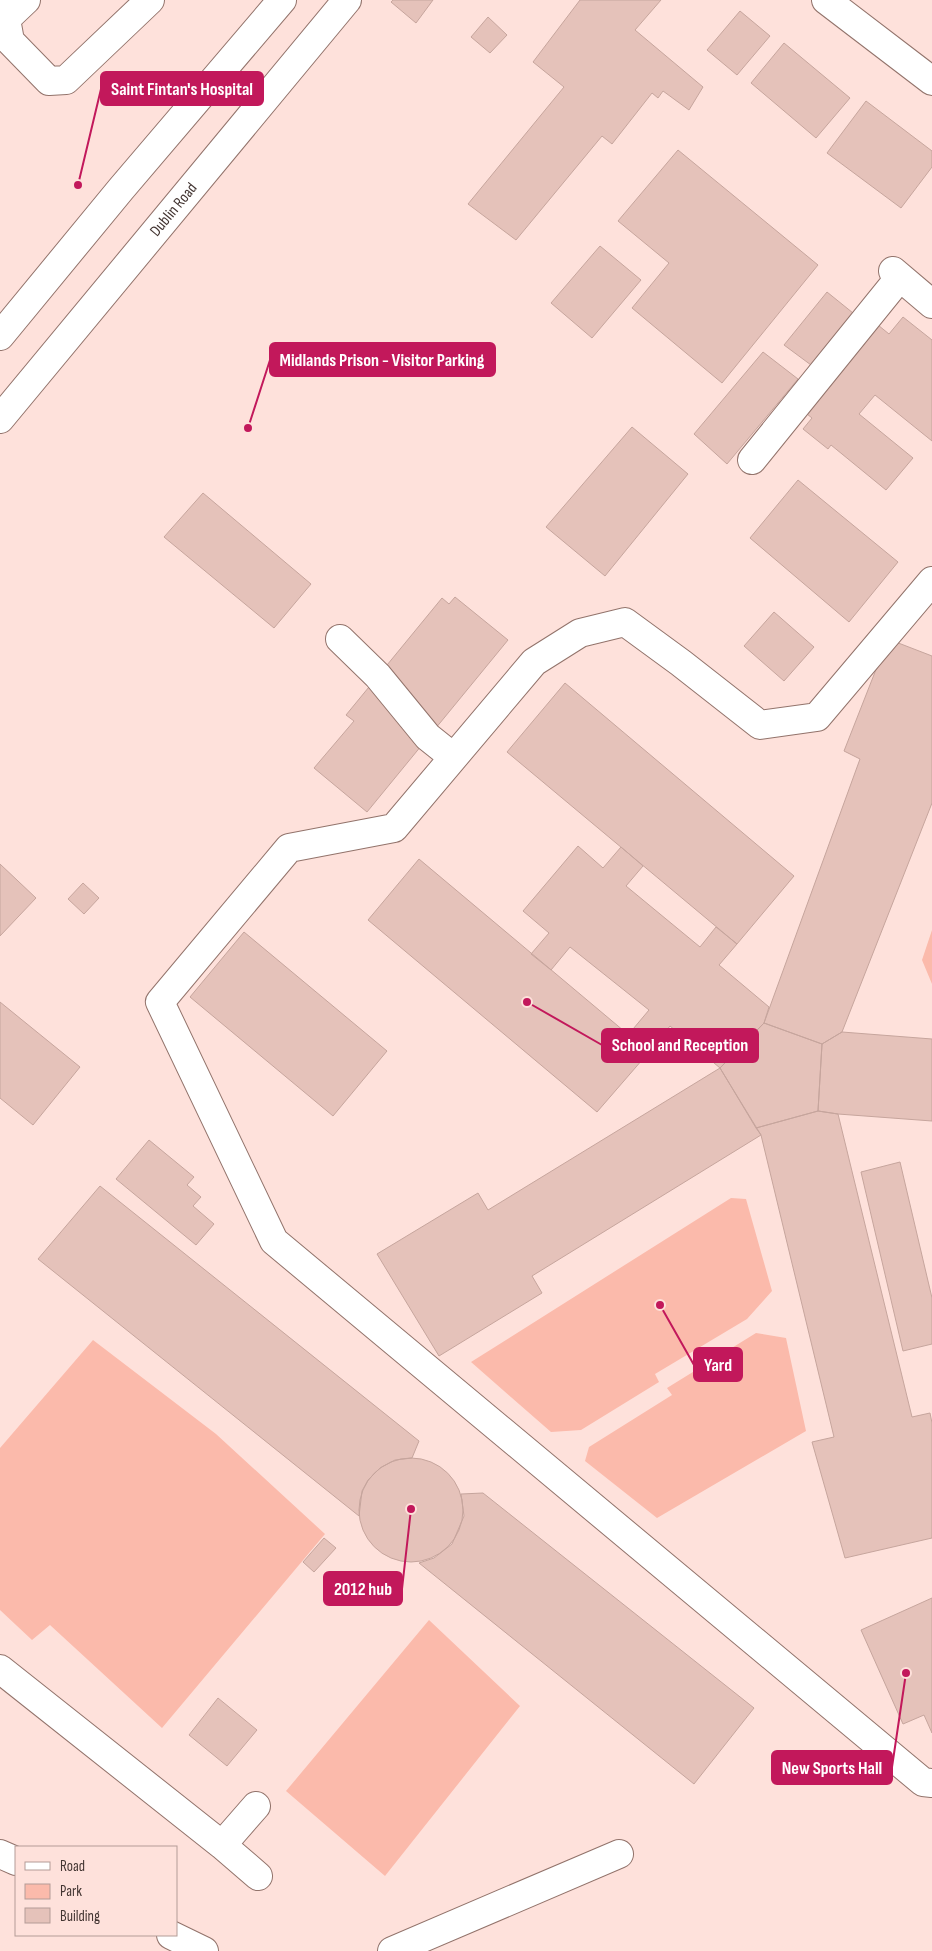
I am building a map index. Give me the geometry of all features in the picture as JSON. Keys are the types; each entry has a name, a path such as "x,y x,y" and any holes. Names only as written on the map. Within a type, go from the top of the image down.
{"main road":[{"path":"26,0 3,16 10,41 49,82 66,80 150,0"},
{"path":"0,336 121,189 282,0"},
{"name":"Dublin Road","path":"0,419 347,0"},
{"path":"826,0 932,82"},
{"path":"752,460 896,274 932,304"},
{"path":"932,581 817,717 760,724 625,622 580,633 534,662 394,828 289,848 160,1002 274,1241 923,1782 932,1783"},
{"path":"340,639 378,676 428,737 453,757"},
{"path":"0,1668 222,1845 258,1876"},
{"path":"222,1845 256,1806"},
{"path":"0,1854 15,1861"},
{"path":"392,1951 619,1854"},
{"path":"173,1936 204,1951"}],"green space":[{"path":"932,930 932,984 922,960"},
{"path":"731,1198 746,1199 772,1291 747,1319 655,1374 659,1382 581,1430 551,1432 471,1362"},
{"path":"756,1333 786,1338 806,1431 657,1518 585,1461 589,1447 672,1395 667,1388"},
{"path":"93,1340 216,1434 325,1534 162,1728 50,1625 32,1640 0,1610 0,1448"},
{"path":"429,1620 520,1706 385,1876 286,1791"}],"building":[{"path":"393,0 433,0 416,23 391,2"},
{"path":"580,0 661,0 635,30 703,87 689,110 663,91 658,98 652,93 612,144 602,136 516,240 468,204 564,87 533,62"},
{"path":"740,11 770,36 737,75 707,50"},
{"path":"488,17 507,35 490,53 471,37"},
{"path":"784,43 850,98 816,138 751,83"},
{"path":"866,101 932,151 932,167 901,208 827,153"},
{"path":"678,150 818,265 722,383 632,308 669,263 618,221"},
{"path":"600,246 641,280 592,338 551,303"},
{"path":"827,292 853,313 811,365 784,345"},
{"path":"903,317 932,340 932,441 875,395 859,414 913,458 886,490 831,445 828,449 803,429 812,418 807,414 878,325 889,334"},
{"path":"763,352 798,379 727,464 694,434"},
{"path":"632,427 688,474 605,576 546,527"},
{"path":"798,480 898,562 849,622 750,538"},
{"path":"203,493 311,584 274,628 164,537"},
{"path":"455,597 508,640 367,812 314,768 354,721 346,715 442,598 449,604"},
{"path":"774,612 814,647 784,681 744,646"},
{"path":"888,639 932,656 932,803 842,1032 822,1044 764,1023 860,759 844,751"},
{"path":"565,683 794,876 737,944 507,752"},
{"path":"578,846 603,868 621,847 643,866 626,886 700,947 716,927 737,944 719,965 769,1007 764,1023 720,1068 670,1026 649,1052 628,1035 649,1010 570,947 551,970 531,954 549,933 523,911"},
{"path":"419,859 649,1052 597,1112 368,920"},
{"path":"0,864 36,898 0,936"},
{"path":"83,883 99,898 84,914 68,899"},
{"path":"244,932 387,1051 333,1116 190,997"},
{"path":"0,1002 80,1067 33,1125 0,1098"},
{"path":"764,1023 822,1044 818,1111 756,1128 720,1068"},
{"path":"842,1032 932,1039 932,1121 818,1111 822,1044"},
{"path":"720,1068 761,1135 532,1276 542,1293 439,1356 377,1254 478,1193 488,1210"},
{"path":"818,1111 838,1114 912,1417 930,1413 932,1423 932,1538 845,1558 812,1442 834,1437 761,1135 756,1128"},
{"path":"149,1140 194,1177 187,1185 201,1197 193,1206 214,1224 196,1245 116,1179"},
{"path":"900,1162 932,1298 932,1344 903,1351 861,1172"},
{"path":"100,1186 419,1441 412,1458 395,1460 380,1468 368,1480 362,1491 359,1516 38,1259"},
{"path":"411,1458 431,1462 448,1473 459,1490 463,1510 459,1530 448,1547 431,1558 411,1562 391,1558 374,1547 363,1530 359,1510 363,1490 374,1473 391,1462"},
{"path":"483,1493 754,1708 694,1784 419,1563 434,1558 452,1544 464,1516 461,1494"},
{"path":"324,1538 336,1548 314,1572 303,1562"},
{"path":"932,1598 932,1733 924,1715 903,1724 861,1630"},
{"path":"218,1698 257,1730 227,1766 189,1735"}],"place":[{"name":"Saint Fintan's Hospital","path":"78,185"},
{"name":"Midlands Prison - Visitor Parking","path":"248,428"},
{"name":"School and Reception","path":"527,1002"},
{"name":"Yard","path":"660,1305"},
{"name":"2012 hub","path":"411,1509"},
{"name":"New Sports Hall","path":"906,1673"}]}
